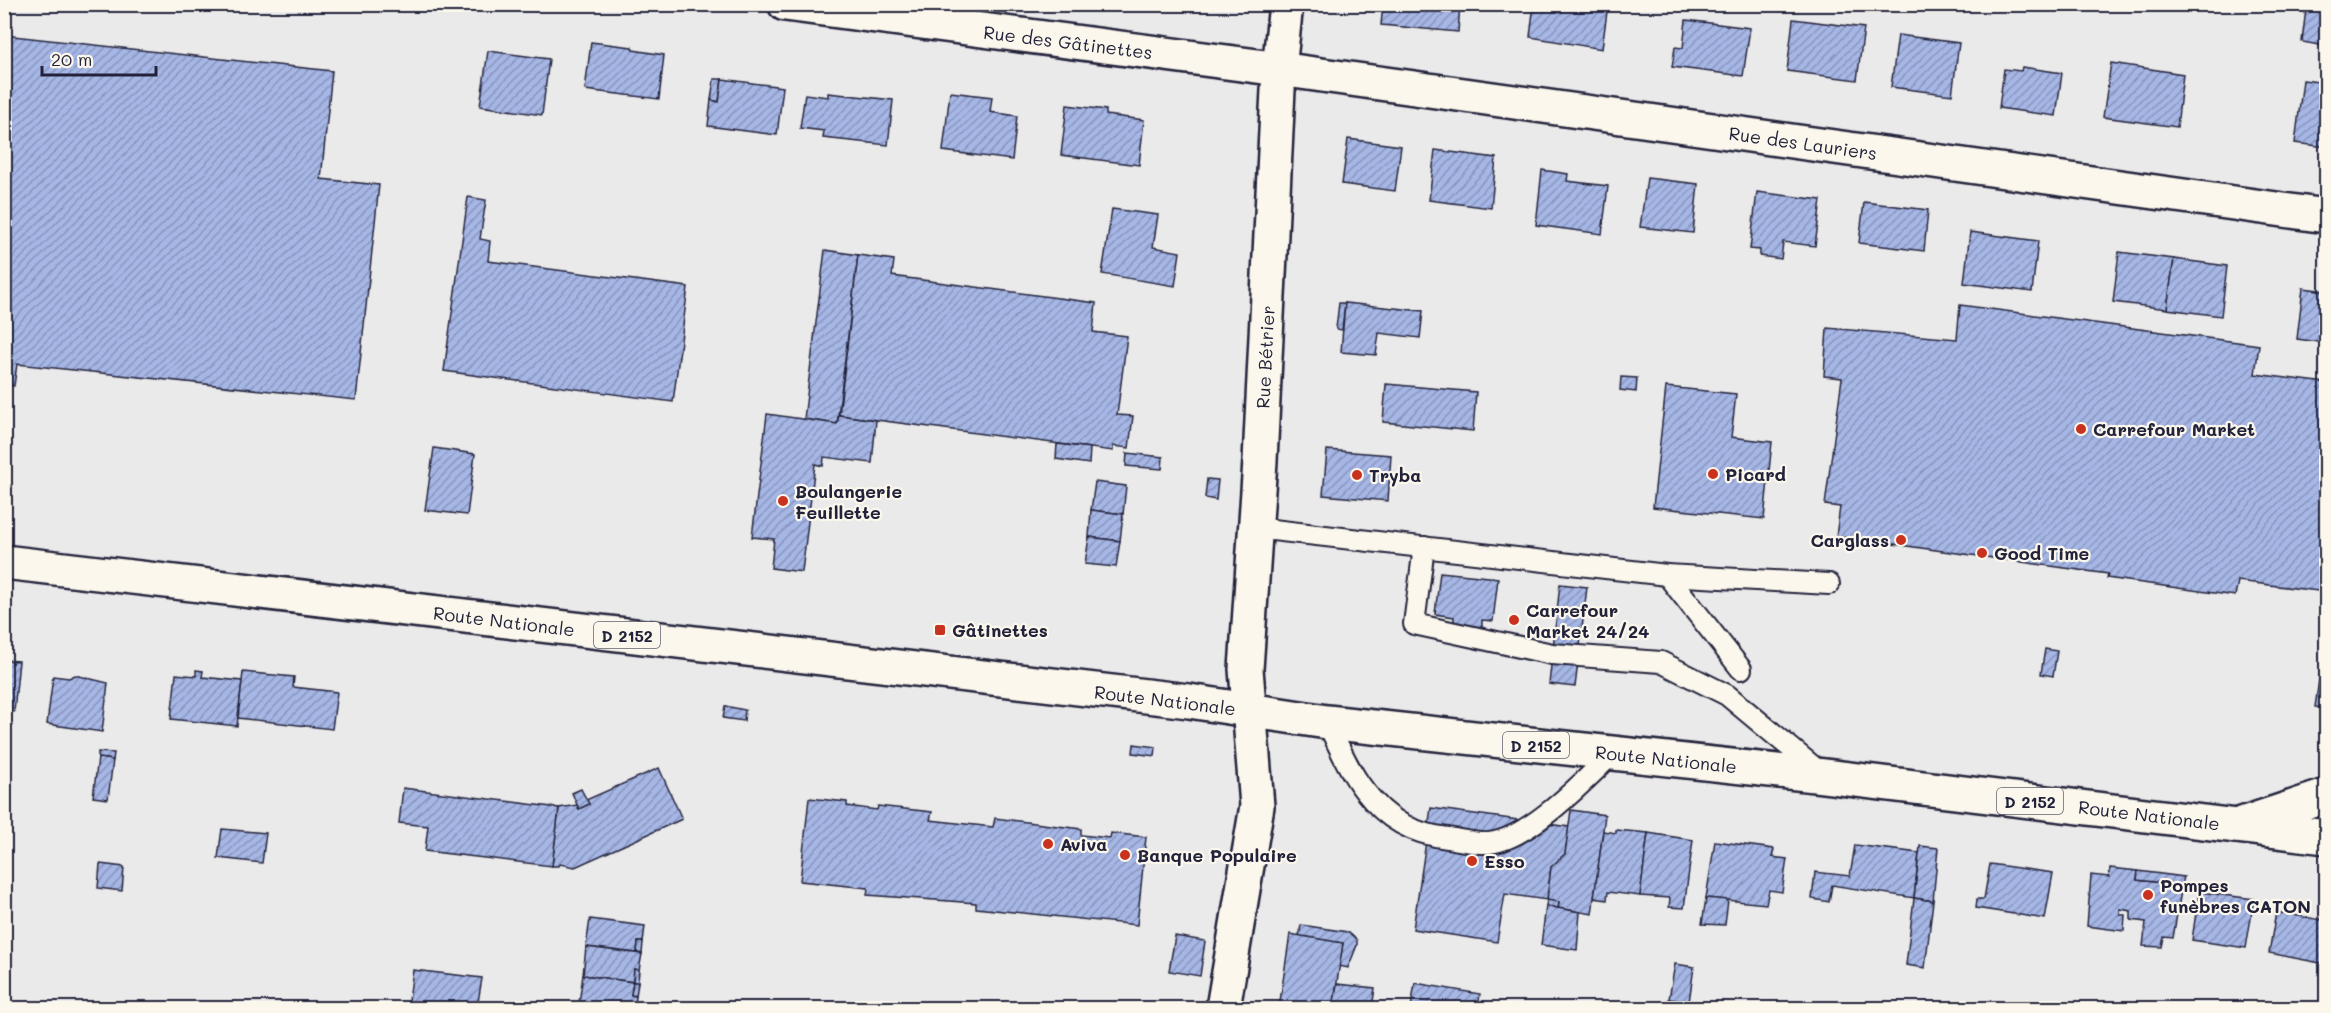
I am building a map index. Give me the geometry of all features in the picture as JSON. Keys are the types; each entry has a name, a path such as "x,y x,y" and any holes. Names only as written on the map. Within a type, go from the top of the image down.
{"street":[{"name":"Rue des Gâtinettes","path":"785,4 850,9 1279,69"},
{"name":"Rue Bétrier","path":"1223,1008 1257,806 1246,669 1279,69 1286,4"},
{"name":"Rue des Lauriers","path":"1279,69 2326,216"},
{"name":"Route Nationale","path":"4,561 1189,701 1327,722 1824,776 2326,837"},
{"path":"2236,826 2326,796"}],"lane":[{"path":"1255,528 1667,575 1829,584"},
{"path":"1424,547 1414,624 1570,657 1661,662 1727,695 1824,776"},
{"path":"1667,575 1741,669"},
{"path":"1327,722 1363,789 1391,819 1412,831 1427,836 1488,843 1505,839 1519,832 1564,800 1612,753"}],"building":[{"path":"1383,4 1460,4 1458,32 1381,25"},
{"path":"1534,4 1608,4 1602,49 1530,37"},
{"path":"2298,4 2326,4 2326,46 2302,42 2306,9 2297,8"},
{"path":"1793,19 1864,28 1857,80 1787,71"},
{"path":"1686,20 1750,28 1743,76 1672,67 1675,47 1683,48"},
{"path":"4,35 332,71 321,179 379,185 356,400 17,364 14,386 4,385"},
{"path":"1898,35 1959,43 1952,95 1891,87"},
{"path":"591,42 632,47 633,50 664,55 659,99 585,90"},
{"path":"488,51 549,59 542,115 480,106"},
{"path":"2111,63 2183,74 2177,127 2103,117"},
{"path":"2022,67 2062,73 2056,116 1999,108 2004,69 2021,71"},
{"path":"714,79 722,79 719,102 711,100"},
{"path":"722,79 783,87 777,135 708,126 711,100 719,102"},
{"path":"2303,80 2326,83 2326,147 2295,143"},
{"path":"950,92 992,97 990,112 1017,116 1012,160 943,151"},
{"path":"828,93 893,100 888,145 823,138 824,131 800,128 805,94 828,97"},
{"path":"1067,105 1106,110 1106,115 1144,120 1139,165 1061,155"},
{"path":"1348,139 1401,146 1395,191 1342,184"},
{"path":"1435,150 1496,158 1491,208 1429,200"},
{"path":"1542,170 1568,174 1567,181 1608,186 1602,234 1536,225"},
{"path":"1647,178 1698,184 1693,233 1640,227"},
{"path":"1757,192 1821,200 1815,246 1783,242 1781,259 1760,256 1760,250 1750,249"},
{"path":"468,197 486,200 480,239 490,241 488,261 688,287 673,402 444,371"},
{"path":"1864,202 1928,210 1924,251 1859,243"},
{"path":"1112,209 1158,215 1153,247 1180,252 1175,286 1102,274"},
{"path":"1970,232 2038,241 2032,292 1964,283"},
{"path":"825,250 858,255 837,424 804,419"},
{"path":"2119,252 2174,259 2167,309 2113,302"},
{"path":"858,255 894,260 892,276 1096,303 1093,332 1127,336 1117,415 1133,416 1129,448 1113,446 1113,451 839,415"},
{"path":"2174,259 2227,266 2221,316 2167,309"},
{"path":"2303,288 2326,291 2326,343 2297,339"},
{"path":"1339,303 1345,303 1342,330 1336,329"},
{"path":"1345,303 1423,311 1420,338 1379,333 1376,355 1341,352"},
{"name":"Carrefour Market","path":"1960,305 2259,345 2255,374 2326,383 2326,592 2238,581 2235,596 2107,578 2108,574 1836,536 1840,507 1825,505 1842,378 1824,376 1827,328 1957,339"},
{"path":"1621,377 1637,378 1636,392 1620,390"},
{"path":"1386,384 1476,392 1473,431 1383,422"},
{"name":"Picard","path":"1666,387 1736,394 1731,437 1772,442 1764,519 1653,507"},
{"name":"Boulangerie Feuillette","path":"767,414 837,424 839,415 876,420 872,463 824,457 823,466 815,464 802,572 771,568 774,539 752,537"},
{"path":"1057,444 1090,448 1089,464 1056,459"},
{"path":"434,448 475,454 467,515 425,510"},
{"name":"Tryba","path":"1327,450 1391,455 1388,501 1323,495"},
{"path":"1127,453 1163,457 1162,469 1126,466"},
{"path":"1207,479 1218,480 1216,500 1205,498"},
{"path":"1095,482 1126,486 1123,514 1091,510"},
{"path":"1091,510 1123,514 1120,541 1089,537"},
{"path":"1089,537 1120,541 1116,567 1085,564"},
{"path":"1440,572 1498,578 1493,621 1482,620 1482,628 1454,625 1454,617 1435,614"},
{"path":"1560,584 1587,587 1575,687 1549,684"},
{"path":"2045,649 2057,651 2053,676 2041,674"},
{"path":"4,660 19,661 14,712 4,711"},
{"path":"196,670 203,671 202,677 242,681 237,726 171,719 176,674 196,676"},
{"path":"243,672 294,677 293,687 337,692 332,729 238,718"},
{"path":"2320,673 2326,674 2326,709 2315,707"},
{"path":"75,675 108,683 102,732 47,724 53,676 69,678"},
{"path":"725,706 745,710 744,721 723,718"},
{"path":"1134,744 1156,747 1155,756 1133,753"},
{"path":"98,752 114,753 113,760 98,758"},
{"path":"98,758 113,760 108,799 93,797"},
{"path":"659,768 682,819 575,867 560,864 552,866 559,808 577,805 579,809 589,804 586,800"},
{"path":"403,788 559,808 552,866 425,851 428,826 399,823"},
{"path":"581,789 589,804 579,809 572,793"},
{"path":"809,798 847,802 847,806 877,810 878,806 932,812 930,820 993,827 995,818 1081,829 1081,835 1110,838 1111,833 1146,837 1137,925 976,908 976,903 867,895 868,888 800,881"},
{"path":"1431,808 1569,827 1565,854 1551,867 1547,900 1505,894 1497,942 1413,929"},
{"path":"1571,810 1605,815 1592,914 1558,908 1559,902 1547,900 1551,867 1565,854"},
{"path":"222,829 266,833 262,863 218,858"},
{"path":"1616,830 1648,833 1640,896 1608,892 1607,900 1594,898 1603,831 1616,833"},
{"path":"1648,833 1693,840 1684,908 1669,907 1670,898 1640,896"},
{"path":"1715,841 1774,849 1772,857 1787,859 1782,892 1769,890 1766,904 1706,898"},
{"path":"1855,845 1919,853 1914,898 1832,885 1829,902 1812,899 1815,872 1850,876"},
{"path":"1920,846 1938,848 1933,901 1914,898"},
{"path":"100,864 124,867 122,891 98,888"},
{"path":"1990,864 2053,873 2045,919 1976,908 1977,899 1984,899"},
{"path":"2110,868 2138,871 2137,880 2182,885 2173,938 2164,937 2162,947 2143,946 2146,922 2131,920 2131,911 2120,909 2120,915 2125,915 2124,931 2087,926 2091,875 2109,877"},
{"path":"2138,871 2184,877 2182,885 2137,880"},
{"path":"2199,892 2254,899 2246,948 2192,940"},
{"path":"2326,894 2326,964 2269,953 2276,912 2321,920"},
{"path":"1706,898 1728,900 1725,925 1702,924"},
{"path":"1914,898 1933,901 1925,968 1906,965"},
{"path":"1547,900 1559,902 1558,908 1546,906"},
{"path":"1546,906 1580,912 1577,950 1541,945"},
{"path":"590,919 645,926 643,942 638,942 637,953 586,947"},
{"path":"1301,925 1348,932 1357,940 1348,968 1339,966 1343,943 1299,936"},
{"path":"1290,934 1343,943 1333,1008 1279,1008"},
{"path":"1175,936 1205,941 1200,976 1169,971"},
{"path":"638,942 643,942 642,954 637,953"},
{"path":"586,947 642,954 639,970 634,969 633,982 583,975"},
{"path":"1675,964 1694,967 1689,1002 1669,999"},
{"path":"634,969 639,970 638,982 633,982"},
{"path":"413,970 482,978 477,1008 408,1008"},
{"path":"583,975 633,982 631,995 636,996 635,1008 579,1003"},
{"path":"633,982 638,982 636,996 631,995"},
{"path":"1415,983 1480,994 1478,1008 1411,1008"},
{"path":"1337,984 1375,988 1372,1008 1333,1008"},
{"path":"584,1004 620,1008 583,1008"}],"place":[{"name":"Carrefour Market","path":"2081,429"},
{"name":"Picard","path":"1713,474"},
{"name":"Tryba","path":"1357,475"},
{"name":"Boulangerie Feuillette","path":"783,501"},
{"name":"Carglass","path":"1901,540"},
{"name":"Good Time","path":"1982,553"},
{"name":"Carrefour Market 24/24","path":"1514,620"},
{"name":"Gâtinettes","path":"940,630"},
{"name":"Aviva","path":"1048,844"},
{"name":"Banque Populaire","path":"1125,855"},
{"name":"Esso","path":"1472,861"},
{"name":"Pompes funèbres CATON","path":"2148,895"}]}
